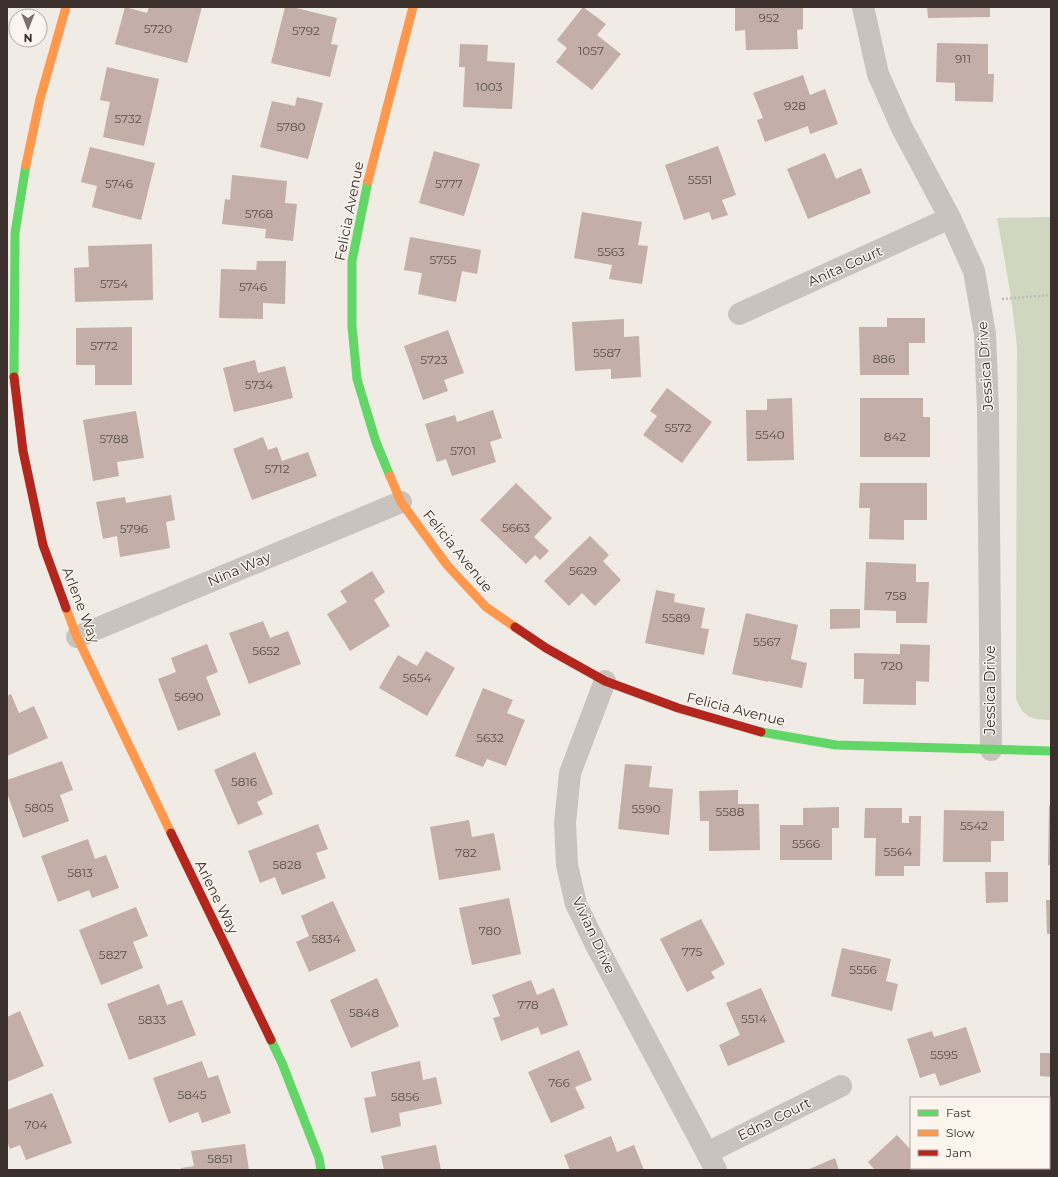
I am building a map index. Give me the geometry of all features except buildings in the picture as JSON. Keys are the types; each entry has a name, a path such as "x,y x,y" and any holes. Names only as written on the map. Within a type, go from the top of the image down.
{"street":[{"name":"Arlene Way","path":"66,7 40,99 11,233 13,373 23,451 43,545 77,637 282,1063 319,1158 321,1170"},
{"name":"Felicia Avenue","path":"413,7 365,192 352,261 352,326 357,379 376,442 401,502 447,564 486,607 546,648 605,681 678,708 752,730 836,745 1051,751"},
{"name":"Jessica Drive","path":"863,7 878,74 902,128 950,218 974,271 980,302 984,334 988,410 991,750"},
{"name":"Anita Court","path":"739,314 950,218"},
{"name":"Nina Way","path":"77,637 401,502"},
{"name":"Vivian Drive","path":"605,681 570,773 565,823 567,865 576,904 595,943 711,1161"},
{"name":"Edna Court","path":"711,1161 841,1086"}],"path":[{"path":"980,302 1051,296"}],"green space":[{"path":"1051,217 1051,720 1038,719 1029,716 1021,709 1016,698 1017,347 1006,266 997,218"}],"traffic: fast":[{"path":"14,377 15,233 26,165"},
{"path":"368,181 352,261 352,326 357,379 376,442 390,476"},
{"path":"761,732 836,745 1051,751"},
{"path":"271,1040 282,1063 319,1158 321,1170"}],"traffic: slow":[{"path":"26,165 40,99 66,7"},
{"path":"368,181 413,7"},
{"path":"390,476 401,502 447,565 486,607 515,627"},
{"path":"66,608 77,637 171,833"}],"traffic: jam":[{"path":"14,377 23,451 43,545 66,608"},
{"path":"515,627 546,648 605,681 678,708 761,732"},
{"path":"171,833 271,1040"}]}
